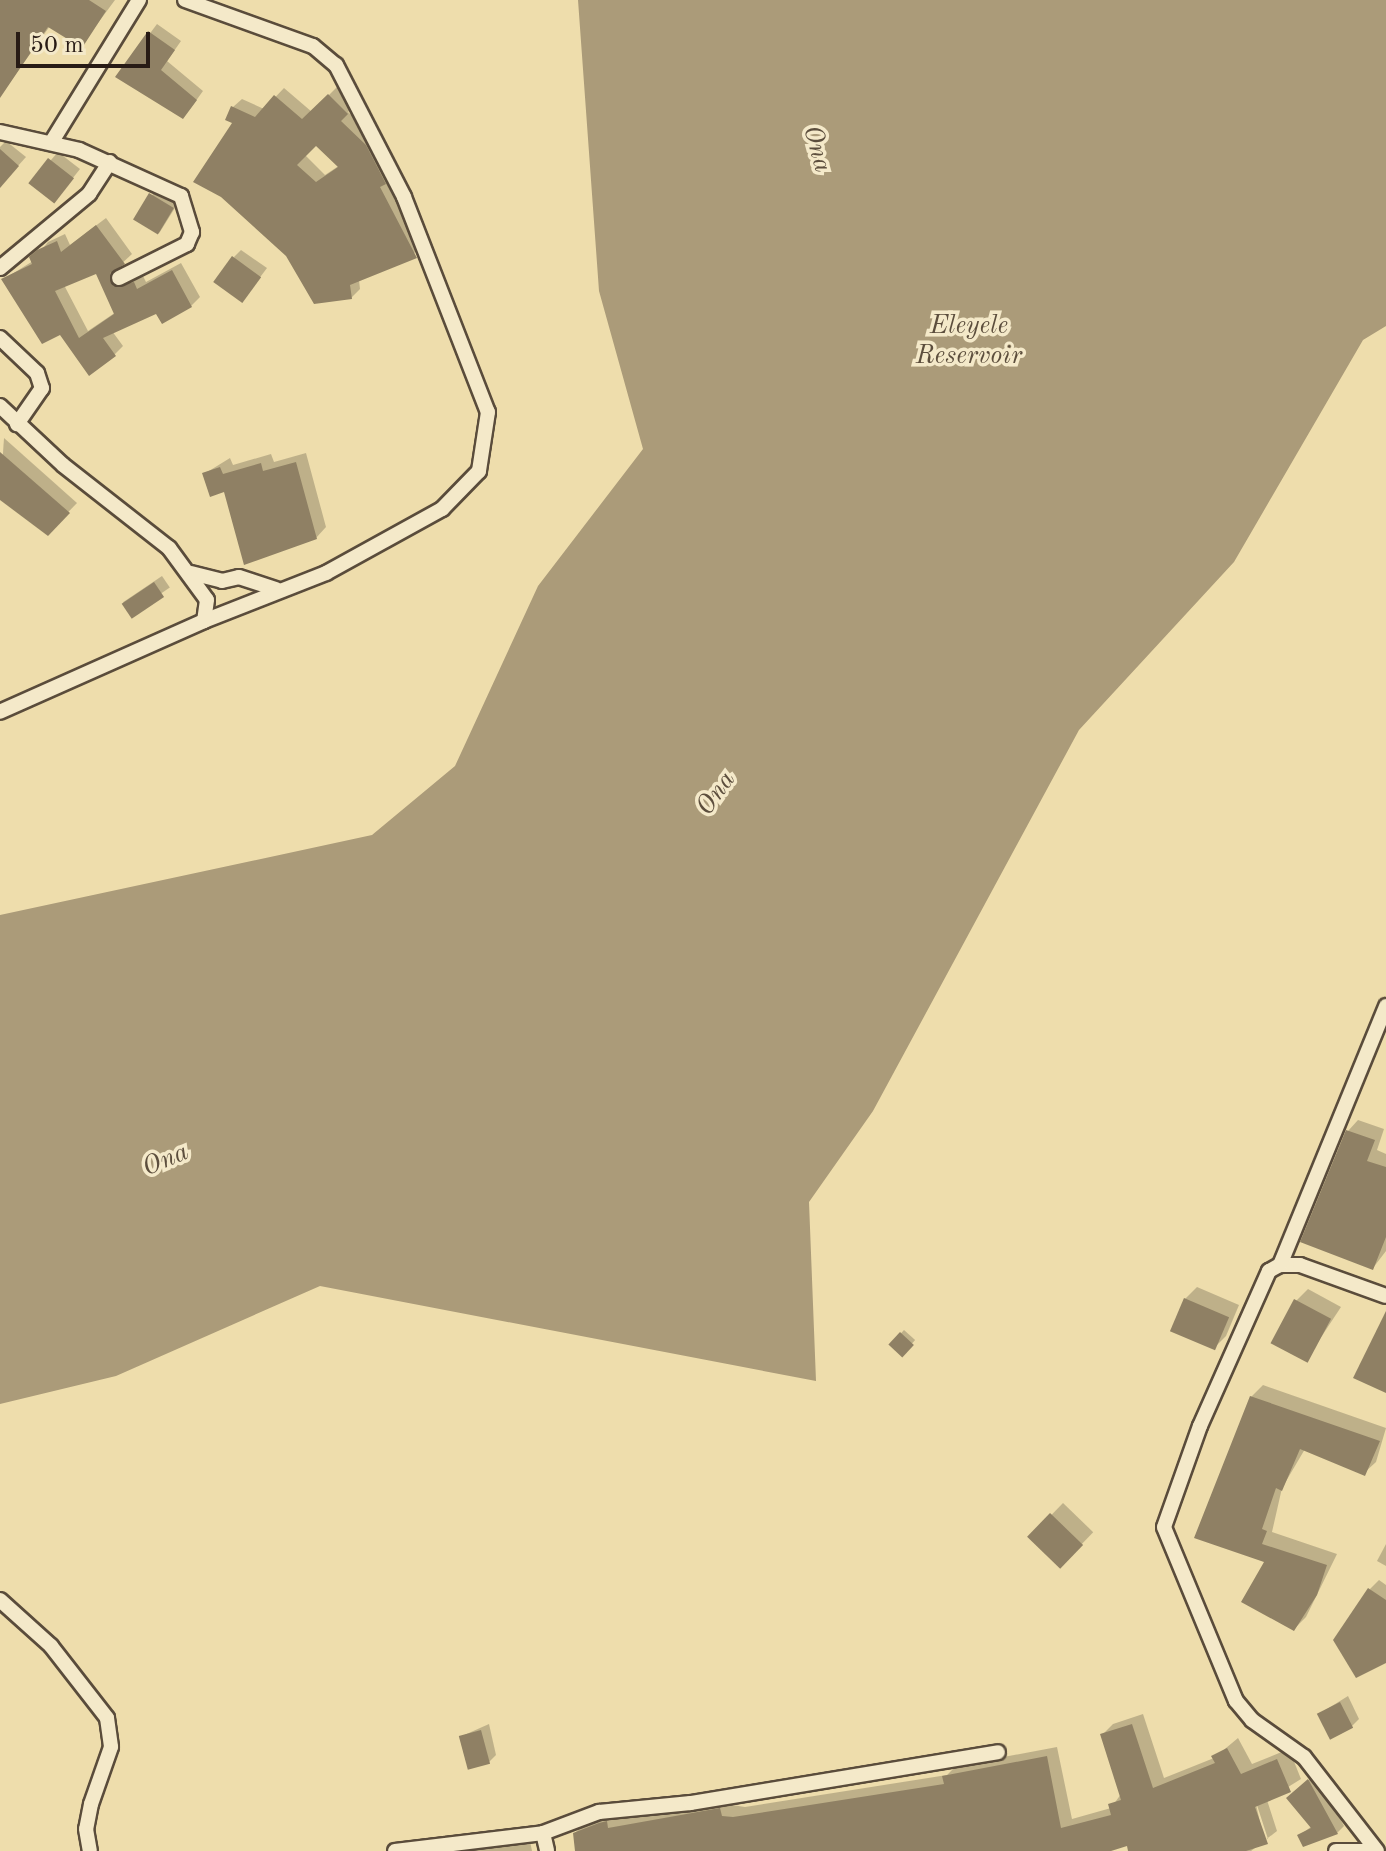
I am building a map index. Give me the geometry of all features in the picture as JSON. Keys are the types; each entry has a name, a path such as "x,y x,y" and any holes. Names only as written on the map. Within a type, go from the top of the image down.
{"street":[{"path":"51,143 139,0"},
{"path":"0,712 276,589 385,545 442,509 479,471 488,412 404,197 336,65 313,46 185,0"},
{"path":"0,132 51,143 110,162 181,196 192,232 187,244 119,278"},
{"path":"0,268 89,194 110,162"},
{"path":"0,338 37,373 42,388 17,424"},
{"path":"0,406 17,424 138,521 191,573 207,600 204,621"},
{"path":"191,573 222,581 239,577 276,589"},
{"path":"1280,1265 1386,1006"},
{"path":"1377,1851 1304,1757 1252,1720 1236,1701 1164,1527 1207,1412 1269,1271 1280,1265 1300,1265 1386,1294"},
{"path":"0,1600 51,1646 107,1718 111,1747 91,1804 86,1829 90,1851"},
{"path":"395,1851 543,1833 599,1812 691,1803 998,1752"},
{"path":"543,1833 547,1851"},
{"path":"1336,1851 1365,1851"}],"water":[{"name":"Eleyele Reservoir","path":"578,0 1386,0 1386,326 1363,340 1234,562 1079,730 873,1111 809,1202 816,1381 320,1286 116,1376 0,1404 0,915 372,835 455,766 538,586 643,449 599,291"}],"building":[{"path":"0,0 89,0 106,11 82,48 48,27 0,98"},
{"path":"148,31 175,50 161,70 197,100 183,119 115,77"},
{"path":"328,94 348,114 341,121 366,145 386,184 380,187 417,258 350,285 352,299 314,304 286,256 221,197 193,182 232,123 225,120 231,106 255,117 274,95 302,119","holes":["316,146 338,167 316,182 297,165"]},
{"path":"0,149 19,166 0,188"},
{"path":"48,158 74,178 54,204 28,183"},
{"path":"149,193 174,208 158,235 133,220"},
{"path":"96,225 125,264 110,273 113,286 134,282 137,289 172,270 192,307 162,324 156,314 103,338 116,356 89,376 60,335 42,344 1,279 32,264 29,257 57,241 61,252","holes":["96,274 114,314 79,338 55,291"]},
{"path":"232,256 261,277 242,303 213,282"},
{"path":"0,452 70,513 48,536 0,500"},
{"path":"296,462 317,539 244,565 224,492 210,497 202,473 220,467 223,474 261,463 263,471"},
{"path":"154,582 164,597 132,619 122,604"},
{"path":"1346,1130 1375,1140 1367,1161 1386,1167 1386,1237 1373,1270 1300,1242"},
{"path":"1184,1298 1229,1317 1215,1350 1170,1331"},
{"path":"1294,1299 1331,1319 1308,1363 1271,1343"},
{"path":"1386,1311 1386,1393 1353,1378"},
{"path":"900,1332 914,1345 902,1357 888,1344"},
{"path":"1250,1396 1380,1441 1365,1476 1300,1449 1282,1491 1276,1488 1262,1529 1267,1531 1262,1544 1327,1565 1317,1595 1294,1631 1241,1602 1264,1562 1194,1538"},
{"path":"1050,1513 1083,1545 1060,1569 1027,1537"},
{"path":"1368,1588 1386,1600 1386,1663 1356,1678 1333,1640"},
{"path":"1340,1702 1353,1728 1330,1740 1317,1714"},
{"path":"1132,1724 1153,1788 1215,1763 1211,1756 1227,1748 1241,1774 1277,1759 1291,1792 1255,1807 1268,1844 1246,1851 1128,1851 1127,1846 1111,1851 575,1851 573,1833 607,1821 608,1828 720,1808 722,1816 733,1817 944,1784 942,1776 1047,1756 1061,1828 1111,1815 1108,1804 1121,1800 1100,1734"},
{"path":"481,1730 490,1764 468,1770 459,1736"},
{"path":"1308,1779 1338,1834 1303,1847 1297,1835 1311,1828 1286,1798"}],"water label":[{"name":"Ona","path":"816,149"},
{"name":"Ona","path":"717,794"},
{"name":"Ona","path":"166,1161"}]}
